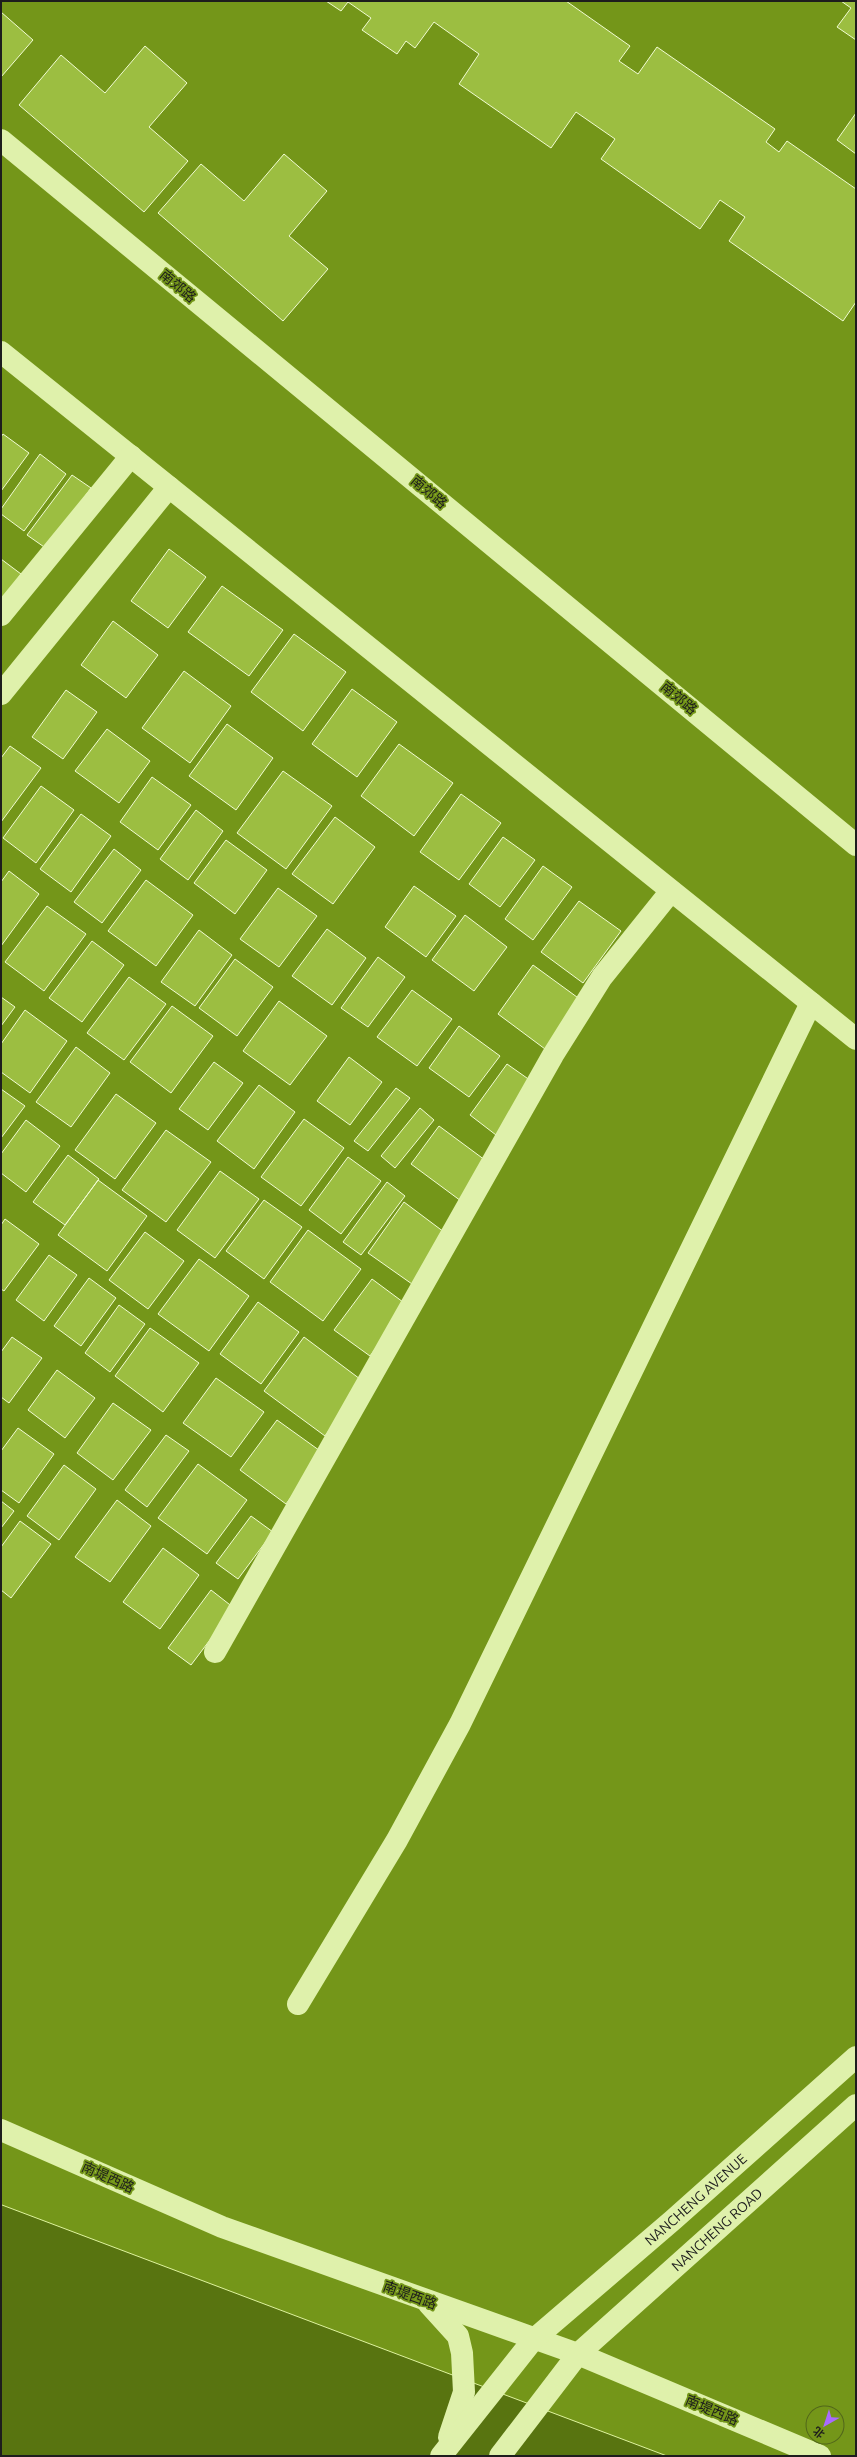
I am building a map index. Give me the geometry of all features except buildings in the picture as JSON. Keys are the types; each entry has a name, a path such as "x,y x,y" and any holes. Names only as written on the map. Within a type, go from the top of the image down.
{"street":[{"name":"南郊路","path":"1,140 856,845"},
{"path":"1,352 856,1039"},
{"path":"1,616 131,456"},
{"path":"1,694 169,487"},
{"path":"215,1652 553,1055 602,977 671,891"},
{"path":"298,2004 397,1840 460,1724 811,1003"},
{"name":"NANCHENG AVENUE","path":"443,2454 534,2340 673,2220 856,2057"},
{"name":"NANCHENG ROAD","path":"500,2456 578,2354 856,2105"},
{"name":"南堤西路","path":"1,2130 222,2227 534,2340 578,2354 820,2456"},
{"path":"426,2301 458,2336 462,2353 464,2392 443,2454"}],"shaded area":[{"path":"1,2204 2,2205 667,2456 1,2456"}]}
